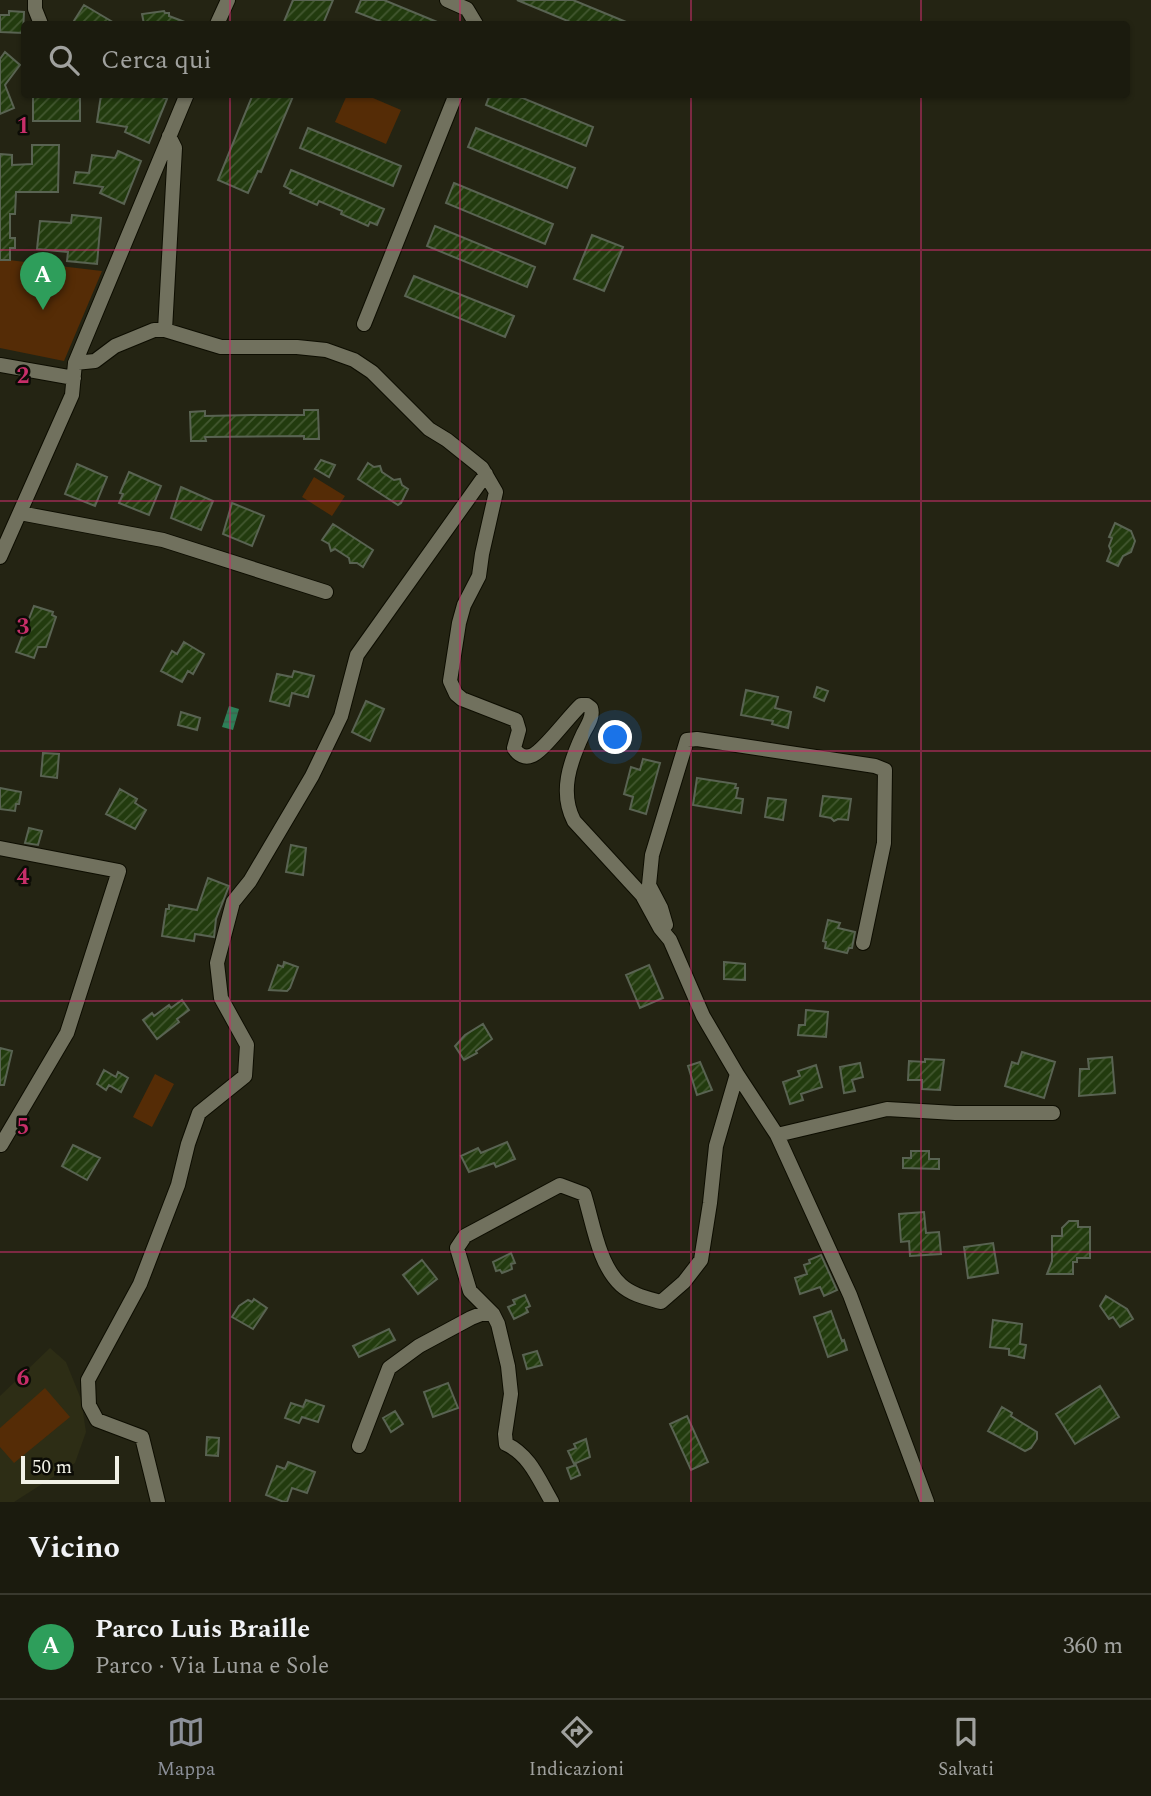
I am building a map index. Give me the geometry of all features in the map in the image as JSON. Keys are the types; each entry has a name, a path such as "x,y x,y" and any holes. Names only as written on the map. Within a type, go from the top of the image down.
{"street":[{"path":"35,0 40,21"},
{"path":"218,21 228,0"},
{"path":"447,0 467,9 474,21"},
{"path":"0,557 72,395 74,370 185,98"},
{"path":"363,324 454,98"},
{"path":"165,330 175,148 169,136"},
{"path":"0,365 74,370 95,361 115,346 154,330 165,330 221,348 298,347 326,351 354,360 372,372 429,429 482,468 496,492 479,576 464,605 459,623 450,673 452,688 462,699 516,720 519,730 514,748 517,754 522,756 535,754 581,705 591,708 592,716 571,759 566,791 568,810 574,821 642,895 660,928 670,940"},
{"path":"158,1502 142,1437 97,1420 89,1405 88,1380 140,1284 178,1185 199,1113 245,1076 247,1045 222,998 217,963 233,902 250,881 312,776 341,716 357,655 486,474"},
{"path":"20,513 163,540 326,592"},
{"path":"863,943 884,843 885,770 875,766 697,739 687,740 652,855 649,885 661,908 670,940 703,1016 777,1135 849,1291 927,1502"},
{"path":"0,848 119,872 67,1034 1,1145"},
{"path":"551,1502 529,1461 517,1449 506,1444 511,1394 508,1366 498,1324 493,1314 470,1291 457,1248 465,1236 560,1185 584,1194 605,1263 620,1285 639,1296 661,1303 684,1282 701,1260 716,1146 737,1074"},
{"path":"777,1135 887,1109 955,1113 1053,1112"},
{"path":"359,1446 389,1368 419,1346 471,1318 481,1314 493,1314"}],"shaded area":[{"path":"346,98 373,98 401,110 386,144 335,122"},
{"path":"0,259 102,271 64,361 0,348"},
{"path":"314,477 345,496 332,516 302,497"},
{"path":"229,706 239,709 233,730 222,727"},
{"path":"155,1074 174,1084 152,1127 133,1117"},
{"path":"50,1348 66,1362 81,1399 86,1432 75,1463 14,1502 0,1502 0,1396"},
{"path":"45,1388 70,1417 14,1463 0,1447 0,1428"}],"building":[{"path":"293,0 333,0 324,21 284,21"},
{"path":"361,0 384,0 435,21 379,21 356,12"},
{"path":"517,0 573,0 624,21 568,21"},
{"path":"84,5 111,21 74,21"},
{"path":"9,11 24,12 21,33 0,32 0,15 9,15"},
{"path":"164,11 182,21 143,21 142,14"},
{"path":"5,52 20,65 5,85 14,108 0,114 0,59"},
{"path":"33,98 80,98 80,121 33,121"},
{"path":"101,98 167,99 149,143 125,132 127,127 97,122"},
{"path":"251,98 292,98 261,172 258,171 248,193 218,180"},
{"path":"489,98 523,98 593,127 586,146 486,105"},
{"path":"308,128 401,166 393,186 300,148"},
{"path":"476,128 575,168 567,188 468,147"},
{"path":"32,145 59,145 58,192 16,192 15,214 10,214 10,238 15,238 15,248 10,248 10,260 0,260 0,154 12,155 12,165 32,164"},
{"path":"118,151 141,161 124,204 100,193 103,187 74,183 76,172 89,173 92,155 115,158"},
{"path":"291,170 384,209 377,225 370,222 368,226 319,201 317,205 290,193 291,190 284,186"},
{"path":"454,183 553,224 545,244 446,203"},
{"path":"72,215 101,218 97,264 67,261 68,252 37,249 40,221 71,223"},
{"path":"435,226 535,267 527,287 427,246"},
{"path":"592,235 623,247 604,291 574,279"},
{"path":"414,276 514,316 505,337 405,296"},
{"path":"304,410 318,410 319,439 304,439 304,436 205,437 206,441 191,441 190,412 205,411 205,416 304,415"},
{"path":"321,460 335,465 329,477 315,469"},
{"path":"368,463 374,467 380,466 382,472 394,480 400,479 402,485 408,489 401,503 398,505 358,479"},
{"path":"77,464 107,477 95,506 65,494"},
{"path":"129,472 161,486 149,515 119,503 123,494 120,493"},
{"path":"181,487 213,501 201,530 171,518"},
{"path":"232,503 264,516 252,546 223,534"},
{"path":"1115,523 1131,531 1135,541 1131,552 1123,556 1118,566 1107,561 1111,551 1109,546 1112,538 1109,537"},
{"path":"333,524 373,550 363,567 350,563 349,558 335,549 331,551 329,544 322,540"},
{"path":"34,606 53,612 52,615 56,617 46,647 38,647 34,658 16,652"},
{"path":"184,642 204,654 193,674 188,671 182,682 161,671 172,651 177,654"},
{"path":"294,671 314,676 308,697 292,693 289,706 270,701 277,674 292,677"},
{"path":"817,687 828,691 824,701 814,697"},
{"path":"746,690 778,697 775,708 791,712 788,728 772,724 773,721 741,715"},
{"path":"366,701 384,709 370,741 352,732"},
{"path":"181,712 200,718 197,730 178,725"},
{"path":"43,753 59,754 57,778 41,776"},
{"path":"643,759 660,763 646,814 630,809 633,797 624,794 631,767 640,770"},
{"path":"697,778 736,784 736,798 743,799 741,813 693,805"},
{"path":"0,788 21,792 15,811 0,809"},
{"path":"120,789 137,799 135,803 146,810 135,829 106,814"},
{"path":"823,796 851,799 848,820 834,821 820,816"},
{"path":"768,798 786,800 783,820 765,817"},
{"path":"29,828 42,831 38,845 25,843"},
{"path":"291,845 306,848 303,875 286,872"},
{"path":"208,878 229,886 216,919 214,937 195,934 194,941 162,936 169,905 197,910"},
{"path":"828,920 840,923 838,928 855,932 852,948 849,948 847,953 825,948 826,942 823,941"},
{"path":"284,962 298,967 290,988 287,991 269,990 278,965 283,967"},
{"path":"724,962 745,964 745,980 724,979"},
{"path":"649,965 663,998 640,1008 626,975"},
{"path":"182,1000 189,1010 177,1019 179,1022 157,1039 143,1020 152,1013 154,1016 169,1005 171,1008"},
{"path":"806,1010 828,1012 826,1037 798,1035 799,1025 805,1025"},
{"path":"483,1024 492,1039 476,1051 477,1053 464,1060 455,1046 465,1035"},
{"path":"0,1048 12,1051 4,1085 0,1085"},
{"path":"1022,1052 1055,1062 1044,1098 1005,1086 1012,1062 1018,1064"},
{"path":"1112,1057 1115,1093 1079,1096 1080,1069 1089,1069 1088,1059"},
{"path":"925,1059 944,1060 940,1090 922,1089 922,1080 908,1080 909,1061 925,1062"},
{"path":"700,1062 712,1090 697,1095 688,1066"},
{"path":"860,1063 863,1077 852,1080 855,1091 844,1093 840,1067"},
{"path":"816,1065 822,1087 801,1094 803,1100 790,1104 783,1082 800,1076 798,1071"},
{"path":"104,1070 116,1077 118,1072 128,1078 121,1092 109,1085 106,1090 97,1084"},
{"path":"507,1142 515,1159 496,1167 494,1163 469,1172 461,1156 478,1148 481,1153"},
{"path":"73,1145 100,1158 87,1180 62,1166"},
{"path":"911,1151 929,1151 929,1159 939,1159 939,1169 903,1168 903,1158 911,1158"},
{"path":"924,1212 926,1233 939,1232 941,1254 910,1256 909,1241 901,1242 899,1214"},
{"path":"1069,1221 1078,1221 1078,1227 1090,1227 1090,1258 1077,1258 1077,1262 1073,1262 1073,1274 1047,1274 1052,1261 1052,1236 1062,1236 1062,1228"},
{"path":"993,1243 998,1273 968,1278 964,1247"},
{"path":"511,1253 515,1263 511,1264 512,1269 502,1273 500,1270 496,1271 493,1262"},
{"path":"821,1255 837,1290 824,1296 820,1287 800,1294 795,1278 807,1274 804,1265"},
{"path":"422,1260 437,1279 418,1294 403,1275"},
{"path":"525,1295 530,1306 526,1308 528,1312 514,1319 508,1307 515,1304 513,1300"},
{"path":"1106,1296 1127,1309 1133,1319 1120,1327 1113,1317 1109,1319 1100,1306"},
{"path":"254,1299 267,1308 253,1329 232,1317 239,1306"},
{"path":"831,1311 847,1350 828,1357 814,1317"},
{"path":"993,1320 1022,1324 1020,1344 1026,1345 1024,1358 1009,1355 1009,1349 990,1347"},
{"path":"389,1329 395,1340 359,1357 353,1346"},
{"path":"537,1351 542,1365 527,1369 523,1355"},
{"path":"448,1383 458,1408 433,1417 424,1392"},
{"path":"1100,1386 1119,1417 1075,1444 1056,1414"},
{"path":"306,1400 324,1406 318,1422 302,1417 299,1423 285,1418 291,1403 303,1407"},
{"path":"1002,1407 1037,1432 1037,1439 1031,1448 1025,1451 988,1431"},
{"path":"395,1411 403,1424 391,1432 383,1418"},
{"path":"687,1416 708,1462 691,1470 670,1424"},
{"path":"207,1437 219,1438 218,1456 206,1455"},
{"path":"586,1439 590,1457 574,1464 568,1451 576,1448 574,1444"},
{"path":"288,1462 315,1472 307,1493 292,1488 287,1502 284,1502 266,1495 277,1466 285,1469"},
{"path":"576,1465 580,1475 571,1479 567,1468"}],"place":[{"name":"Parco Luis Braille","path":"43,310"}]}
